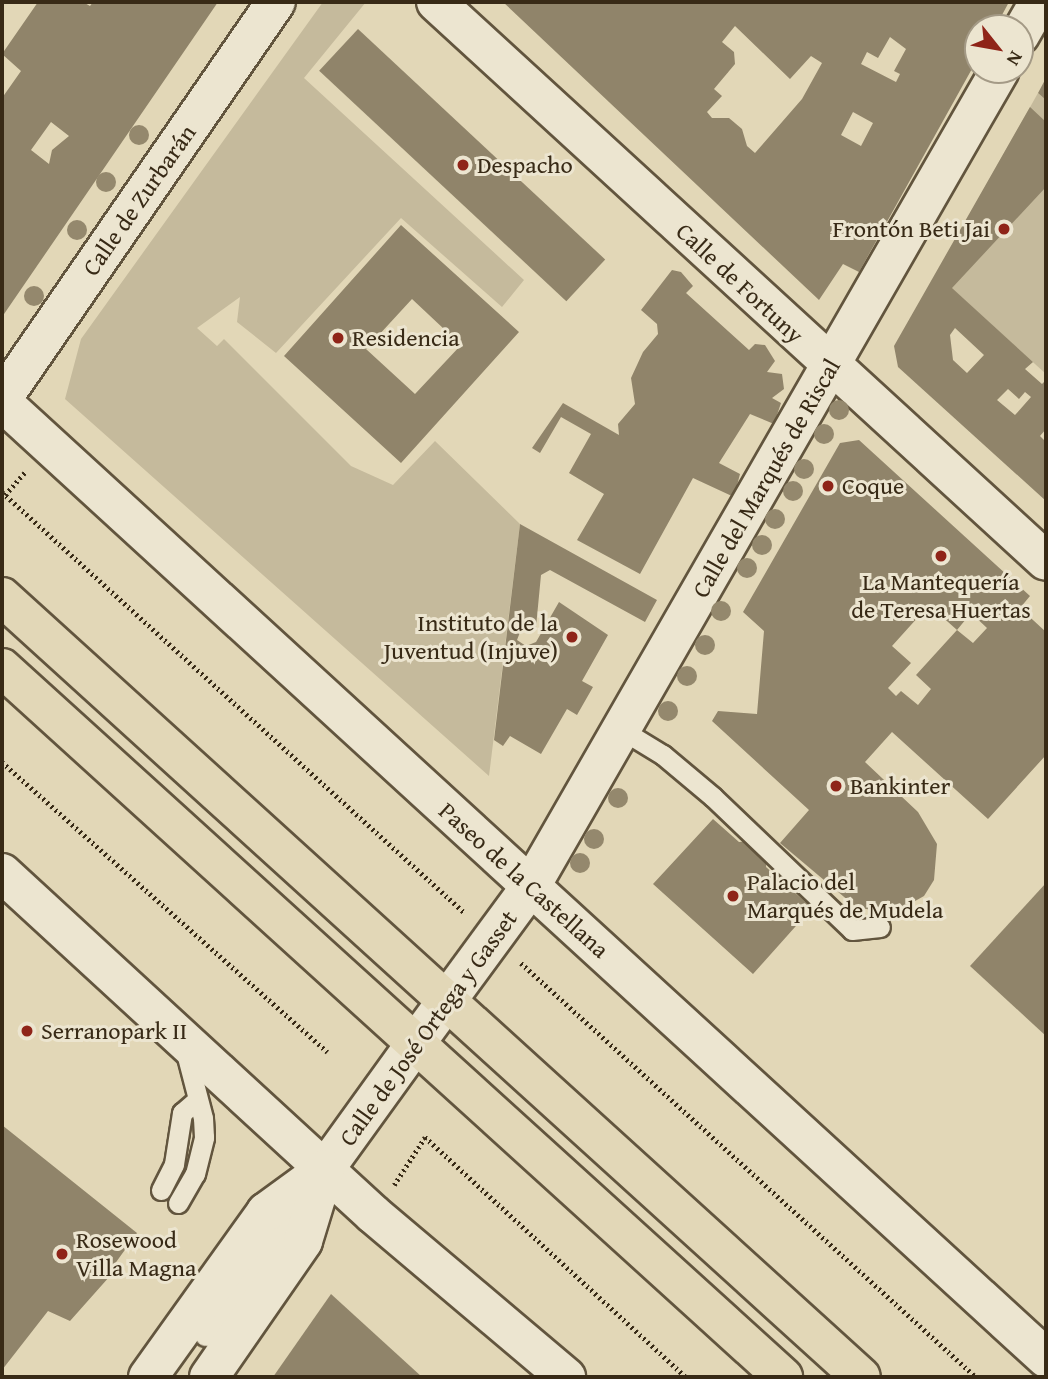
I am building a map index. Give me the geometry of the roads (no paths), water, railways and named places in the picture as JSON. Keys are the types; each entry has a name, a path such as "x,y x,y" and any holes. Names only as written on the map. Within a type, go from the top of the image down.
{"highway":[{"path":"2,597 446,1003 862,1377"},
{"path":"2,668 783,1377"}],"street":[{"name":"Calle de Zurbarán","path":"2,401 276,2"},
{"name":"Calle de Fortuny","path":"436,2 830,366 1046,561"},
{"name":"Calle del Marqués de Riscal","path":"531,886 992,84"},
{"name":"Paseo de la Castellana","path":"2,401 1046,1358"},
{"path":"2,873 325,1169 566,1377"},
{"name":"Calle de José Ortega y Gasset","path":"148,1377 266,1212 325,1169 531,886"},
{"name":"Calle de José Ortega y Gasset","path":"209,1377 303,1241 325,1169"}],"lane":[{"path":"622,730 663,755 713,797 852,930 880,927"},
{"path":"178,1203 195,1174 202,1147 203,1118 196,1101 182,1037"},
{"path":"161,1189 174,1164 182,1113 196,1101"},
{"path":"205,1336 325,1169"}],"place":[{"name":"Despacho","path":"463,165"},
{"name":"Frontón Beti Jai","path":"1004,229"},
{"name":"Residencia","path":"338,338"},
{"name":"Coque","path":"828,486"},
{"name":"La Mantequería de Teresa Huertas","path":"941,556"},
{"name":"Instituto de la Juventud (Injuve)","path":"572,637"},
{"name":"Bankinter","path":"836,786"},
{"name":"Palacio del Marqués de Mudela","path":"733,896"},
{"name":"Serranopark II","path":"27,1031"},
{"name":"Rosewood Villa Magna","path":"62,1254"}]}
